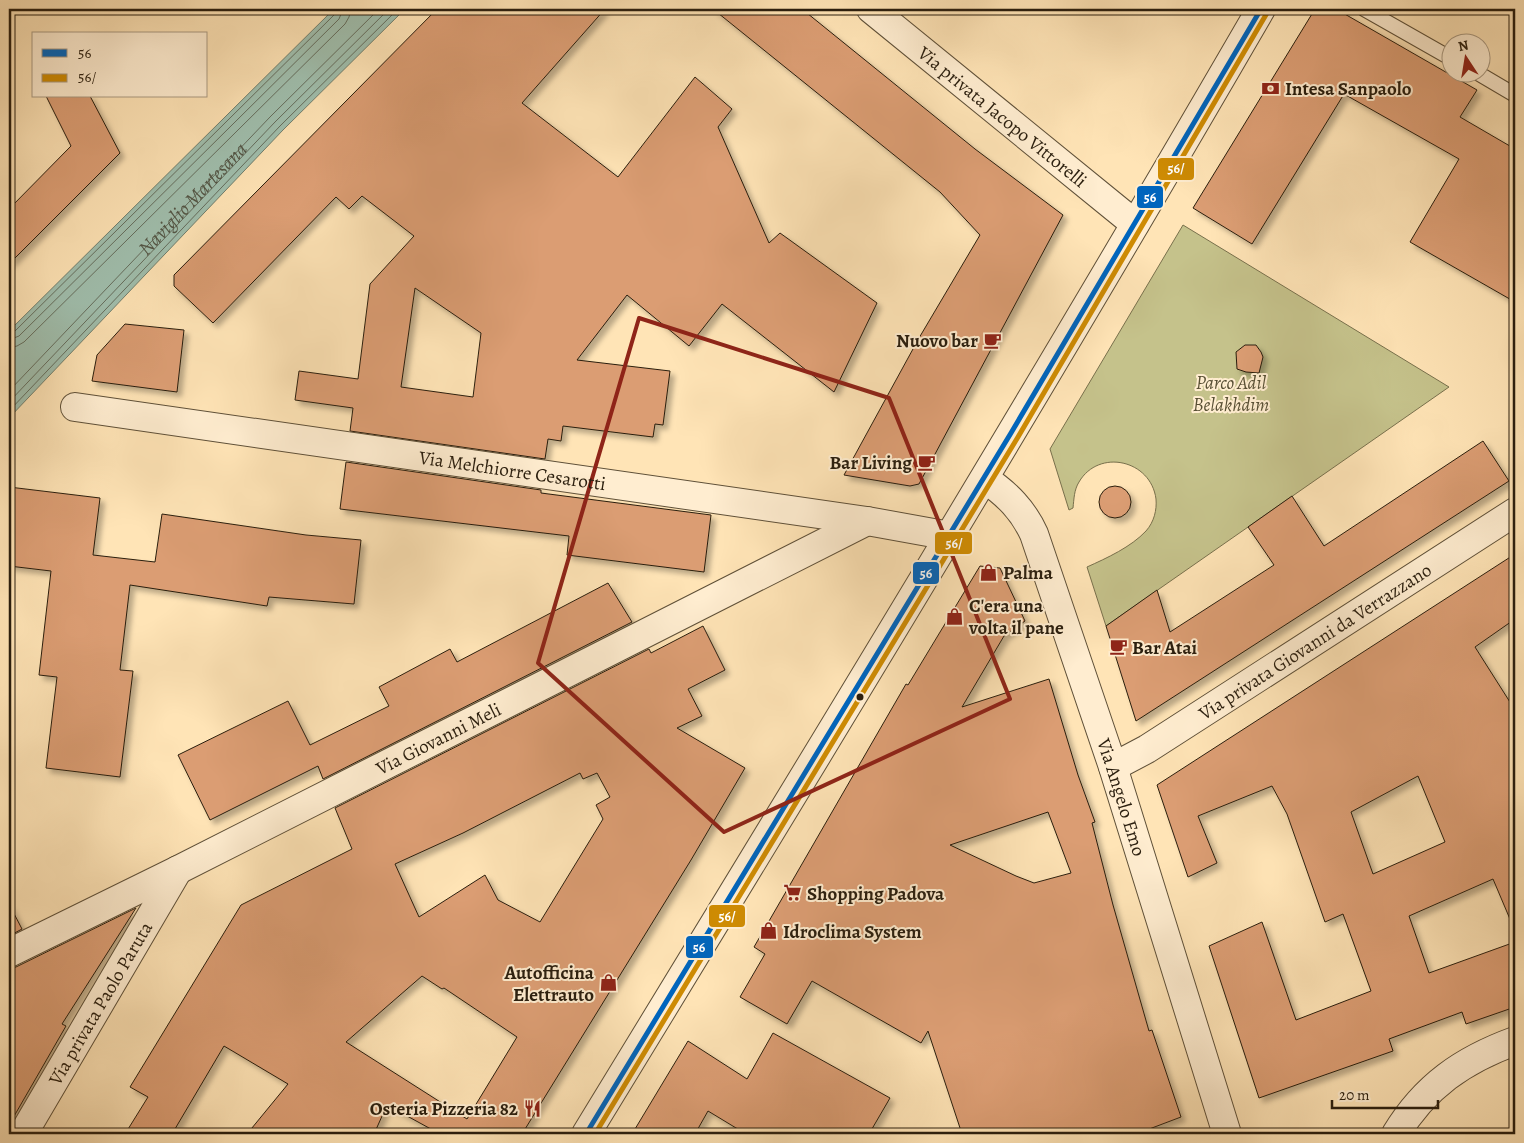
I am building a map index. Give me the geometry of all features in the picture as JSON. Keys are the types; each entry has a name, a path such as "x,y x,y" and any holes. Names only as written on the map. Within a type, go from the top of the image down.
{"street":[{"name":"Via privata Jacopo Vittorelli","path":"870,9 1135,224"},
{"path":"586,1134 950,536 1261,9"},
{"name":"Via Melchiorre Cesarotti","path":"75,407 867,522 950,536"},
{"name":"Via Angelo Emo","path":"984,479 1012,500 1026,517 1034,534 1113,768 1226,1134"},
{"name":"Via privata Giovanni da Verrazzano","path":"1113,768 1146,749 1515,512"},
{"name":"Via Giovanni Meli","path":"9,952 178,870 867,522"},
{"name":"Via privata Paolo Paruta","path":"22,1134 178,870"},
{"path":"1396,1134 1406,1117 1421,1099 1450,1074 1473,1058 1515,1042"}],"lane":[{"path":"1364,9 1442,53"},
{"path":"1492,81 1515,95"}],"highlighted area":[{"path":"639,318 889,398 1010,699 724,832 538,663"}],"green space":[{"name":"Parco Adil Belakhdim","path":"1183,225 1449,387 1106,626 1087,567 1126,547 1146,531 1153,520 1156,507 1152,486 1145,475 1123,463 1111,462 1099,465 1088,471 1077,485 1073,508 1069,510 1050,449"}],"water":[{"name":"Naviglio Martesana","path":"334,9 405,9 283,130 9,418 9,331"}],"building":[{"path":"437,9 605,9 522,103 618,177 695,77 732,109 718,127 769,243 780,233 877,303 834,392 722,304 689,346 627,295 577,360 670,371 663,425 655,424 653,437 563,426 561,441 548,439 545,459 350,431 353,408 295,400 299,371 358,379 370,284 414,236 362,196 349,209 336,197 213,323 174,286 174,275","holes":["415,288 481,333 473,397 401,387"]},
{"path":"713,9 802,9 975,149 1063,215 919,484 910,486 844,475 919,338 980,235 940,192"},
{"path":"1315,9 1336,9 1442,70 1442,82 1463,82 1477,90 1460,117 1515,149 1515,302 1410,242 1459,159 1344,94 1252,244 1193,208"},
{"path":"47,98 91,98 120,153 9,264 9,209 71,146"},
{"path":"125,324 184,330 177,392 92,381 97,355"},
{"path":"1245,345 1256,345 1261,352 1263,357 1259,373 1237,369 1236,352"},
{"path":"1483,441 1509,481 1136,721 1106,626 1157,590 1170,632 1274,565 1248,527 1292,496 1324,546"},
{"path":"346,462 541,490 541,493 711,515 704,572 567,555 569,536 340,509"},
{"path":"1115,486 1127,490 1131,502 1127,514 1115,518 1103,514 1099,502 1103,490"},
{"path":"9,487 100,498 93,555 155,562 162,514 306,535 361,540 354,604 269,597 267,606 130,585 120,670 133,671 120,777 46,768 57,677 39,675 51,571 9,566"},
{"path":"1515,554 1515,619 1475,647 1515,710 1515,931 1493,879 1409,916 1429,973 1515,942 1515,1007 1466,1024 1462,1012 1389,1039 1393,1051 1259,1098 1209,946 1262,922 1296,1020 1371,991 1343,914 1325,922 1287,814 1272,786 1198,816 1217,863 1188,877 1157,785","holes":["1418,776 1445,842 1373,874 1351,812"]},
{"path":"980,566 1000,568 1025,621 1004,636 962,707 1049,679 1078,775 1095,822 1092,823 1113,905 1149,1031 1152,1030 1181,1117 1136,1134 962,1134 928,1031 921,1043 812,981 787,1024 740,997 765,954 754,947 906,684 908,685","holes":["1048,812 1071,873 1034,883 950,845"]},
{"path":"608,583 632,622 323,779 318,766 210,820 178,755 288,701 310,745 389,706 379,687 450,649 457,662"},
{"path":"703,626 725,670 688,689 702,716 677,728 745,768 691,860 522,1134 440,1134 387,1105 374,1134 247,1134 288,1084 224,1046 172,1134 125,1134 148,1097 130,1087 241,905 352,849 335,808 649,649 651,653","holes":["580,773 583,779 597,773 610,797 596,805 603,819 540,922 498,900 485,875 419,917 395,864 463,833","422,976 442,989 444,988 517,1037 467,1119 346,1042"]},
{"path":"9,904 22,929 9,936"},
{"path":"136,908 62,1024 66,1026 9,1125 9,968 16,967"},
{"path":"773,1033 890,1098 869,1134 746,1134 708,1111 695,1134 632,1134 688,1041 747,1079"}],"transit line":[{"name":"56","path":"586,1134 1011,433 1261,9"},
{"name":"56/","path":"595,1134 1018,437 1267,13"}],"place":[{"name":"Intesa Sanpaolo","path":"1271,88"},
{"name":"Nuovo bar","path":"992,340"},
{"name":"Bar Living","path":"926,462"},
{"name":"Palma","path":"989,572"},
{"name":"C'era una volta il pane","path":"955,616"},
{"name":"Bar Atai","path":"1118,647"},
{"name":"Shopping Padova","path":"793,893"},
{"name":"Idroclima System","path":"769,931"},
{"name":"Autofficina Elettrauto","path":"608,983"},
{"name":"Osteria Pizzeria 82","path":"532,1108"}]}
